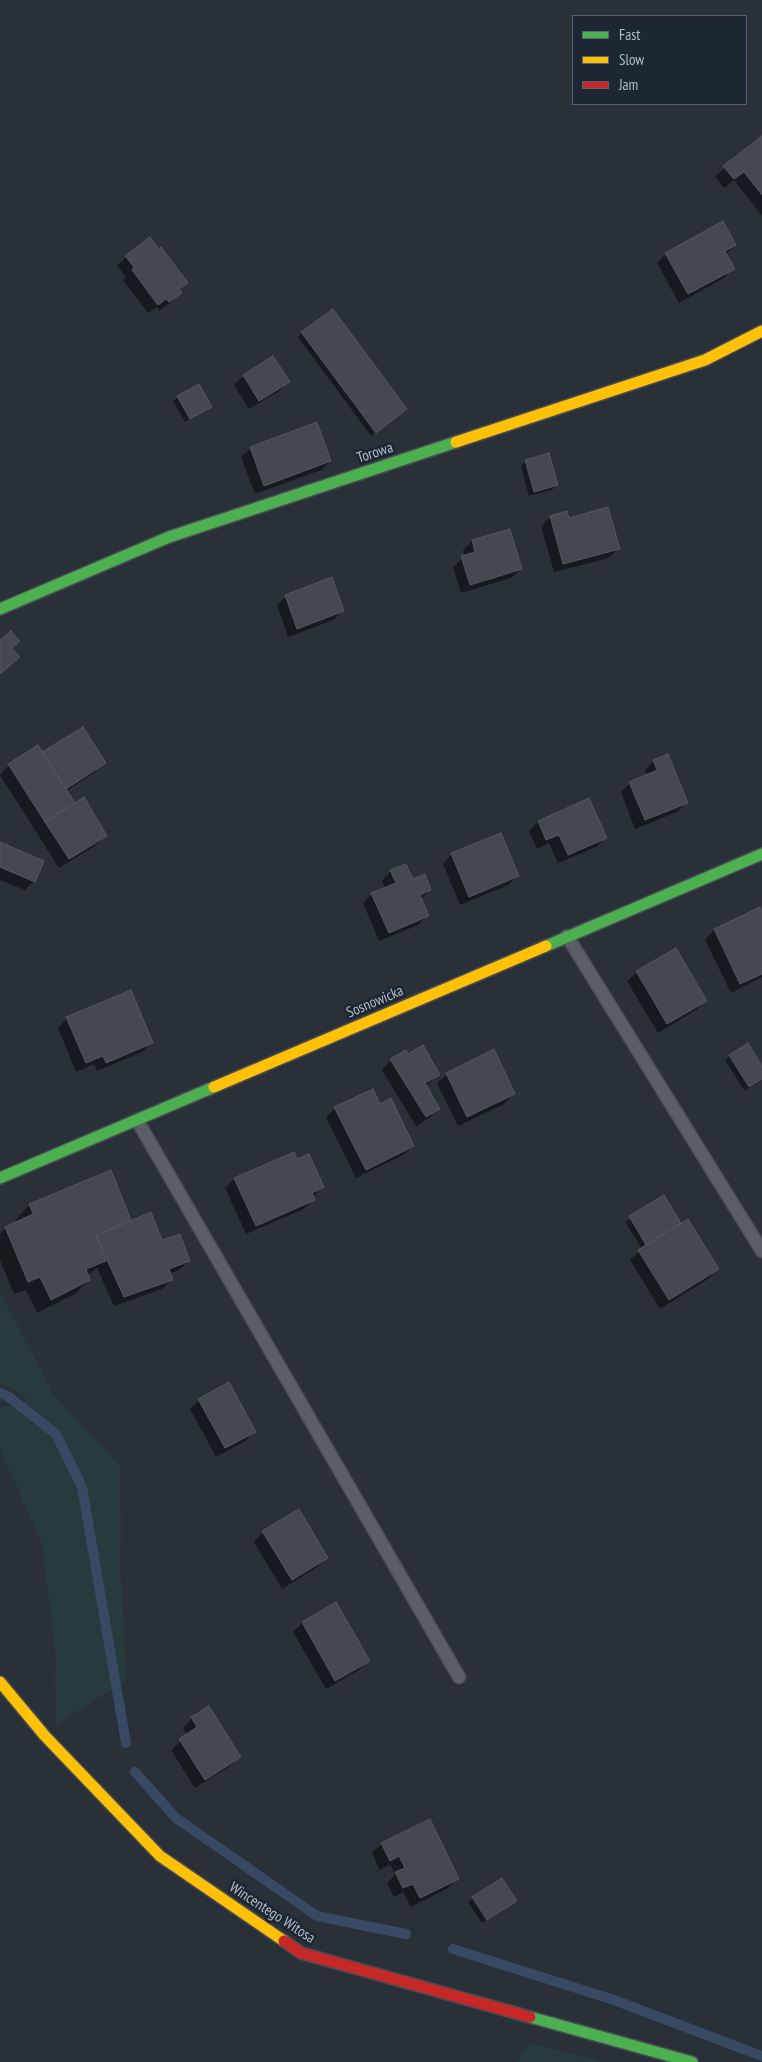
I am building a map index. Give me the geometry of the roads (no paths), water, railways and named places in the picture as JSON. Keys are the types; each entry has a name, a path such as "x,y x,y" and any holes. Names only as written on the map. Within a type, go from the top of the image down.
{"street":[{"name":"Torowa","path":"0,610 170,537 705,360 762,332"},
{"name":"Sosnowicka","path":"0,1178 762,854"},
{"name":"Wincentego Witosa","path":"0,1682 45,1736 160,1856 301,1954 692,2062"}],"lane":[{"path":"568,936 762,1250"},
{"path":"137,1120 459,1677"}],"waterway":[{"path":"0,1393 9,1397 56,1434 82,1487 126,1743"},
{"path":"135,1772 176,1818 317,1916 406,1934"},
{"path":"453,1949 614,2000 762,2056"}]}
